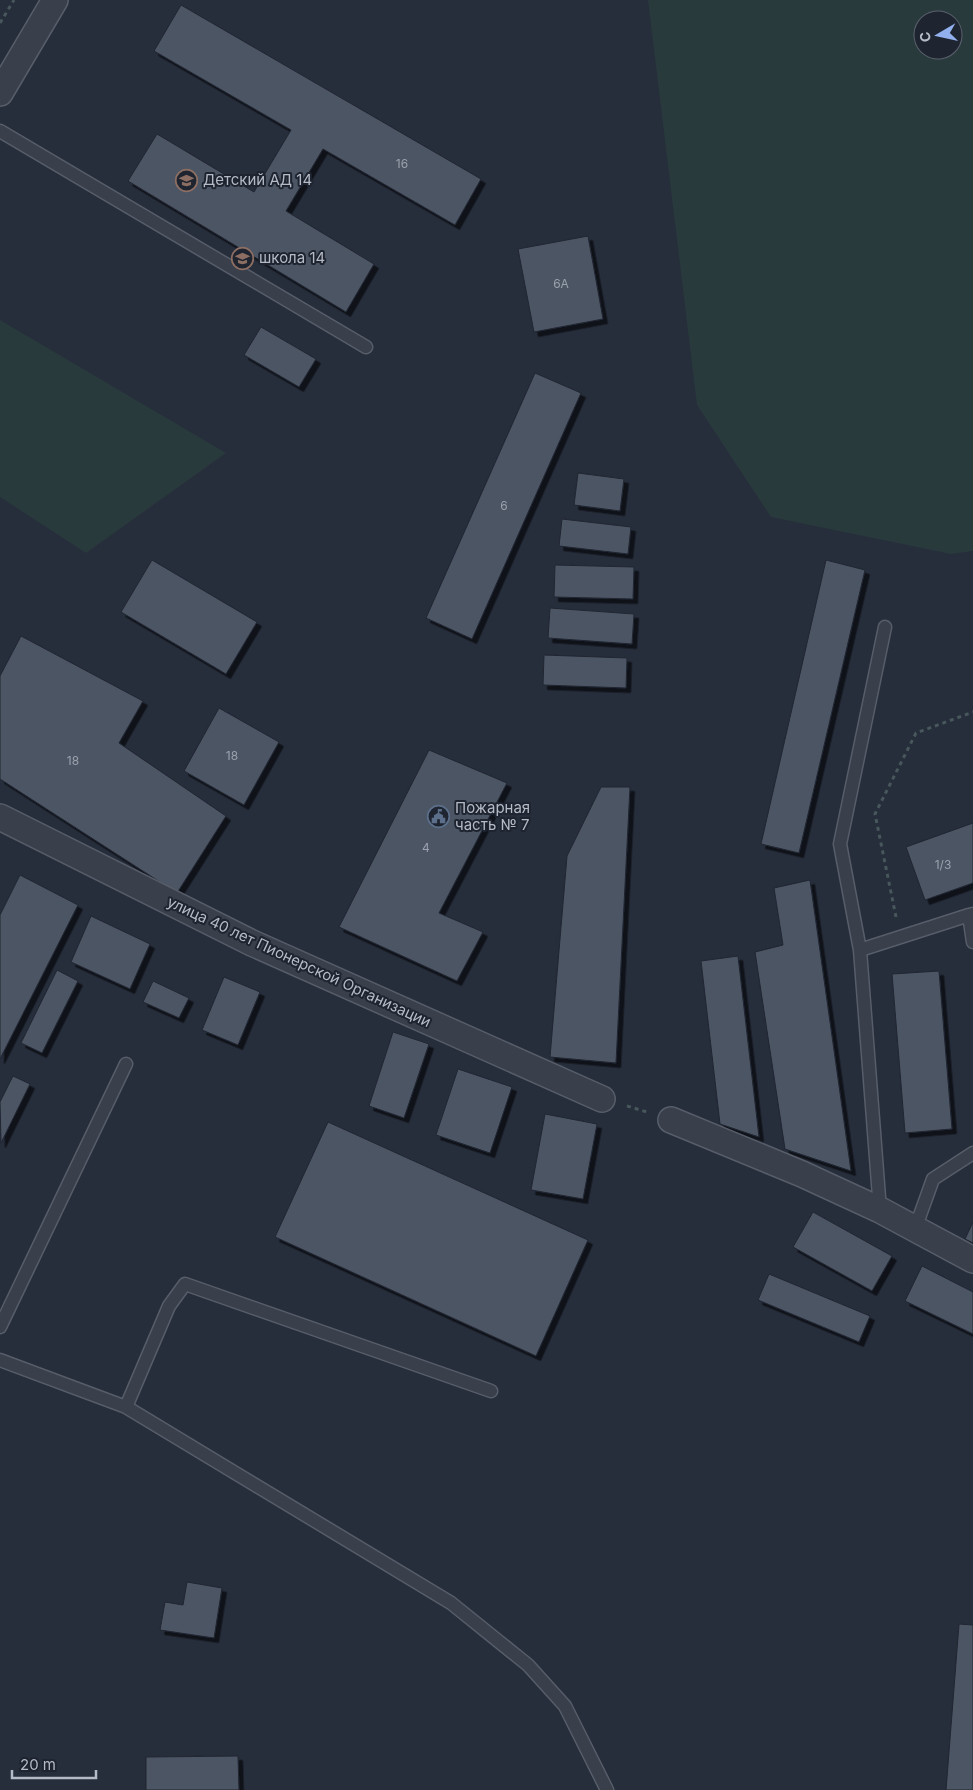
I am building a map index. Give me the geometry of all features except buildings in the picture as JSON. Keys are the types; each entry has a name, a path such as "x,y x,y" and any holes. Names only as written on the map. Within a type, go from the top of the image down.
{"street":[{"path":"0,92 55,0"},
{"name":"улица 40 лет Пионерской Организации","path":"0,817 252,943 602,1099"},
{"path":"671,1120 802,1174 880,1210 973,1260"}],"lane":[{"path":"0,131 366,347"},
{"path":"880,1210 860,950 840,844 885,627"},
{"path":"860,950 971,915 973,942"},
{"path":"0,1327 126,1064"},
{"path":"915,1229 933,1179 973,1153"},
{"path":"126,1407 170,1306 185,1284 491,1391"},
{"path":"0,1360 126,1407 451,1603 528,1665 565,1706 607,1790"}],"path":[{"path":"0,23 14,0"},
{"path":"900,937 875,814 916,733 973,712"},
{"path":"602,1099 671,1120"}],"shaded area":[{"path":"648,0 973,0 973,551 951,554 771,517 697,405"},
{"path":"0,320 226,453 86,553 0,497"}],"place":[{"name":"Детский АД 14","path":"187,180"},
{"name":"школа 14","path":"243,258"},
{"name":"Пожарная часть № 7","path":"439,817"}]}
